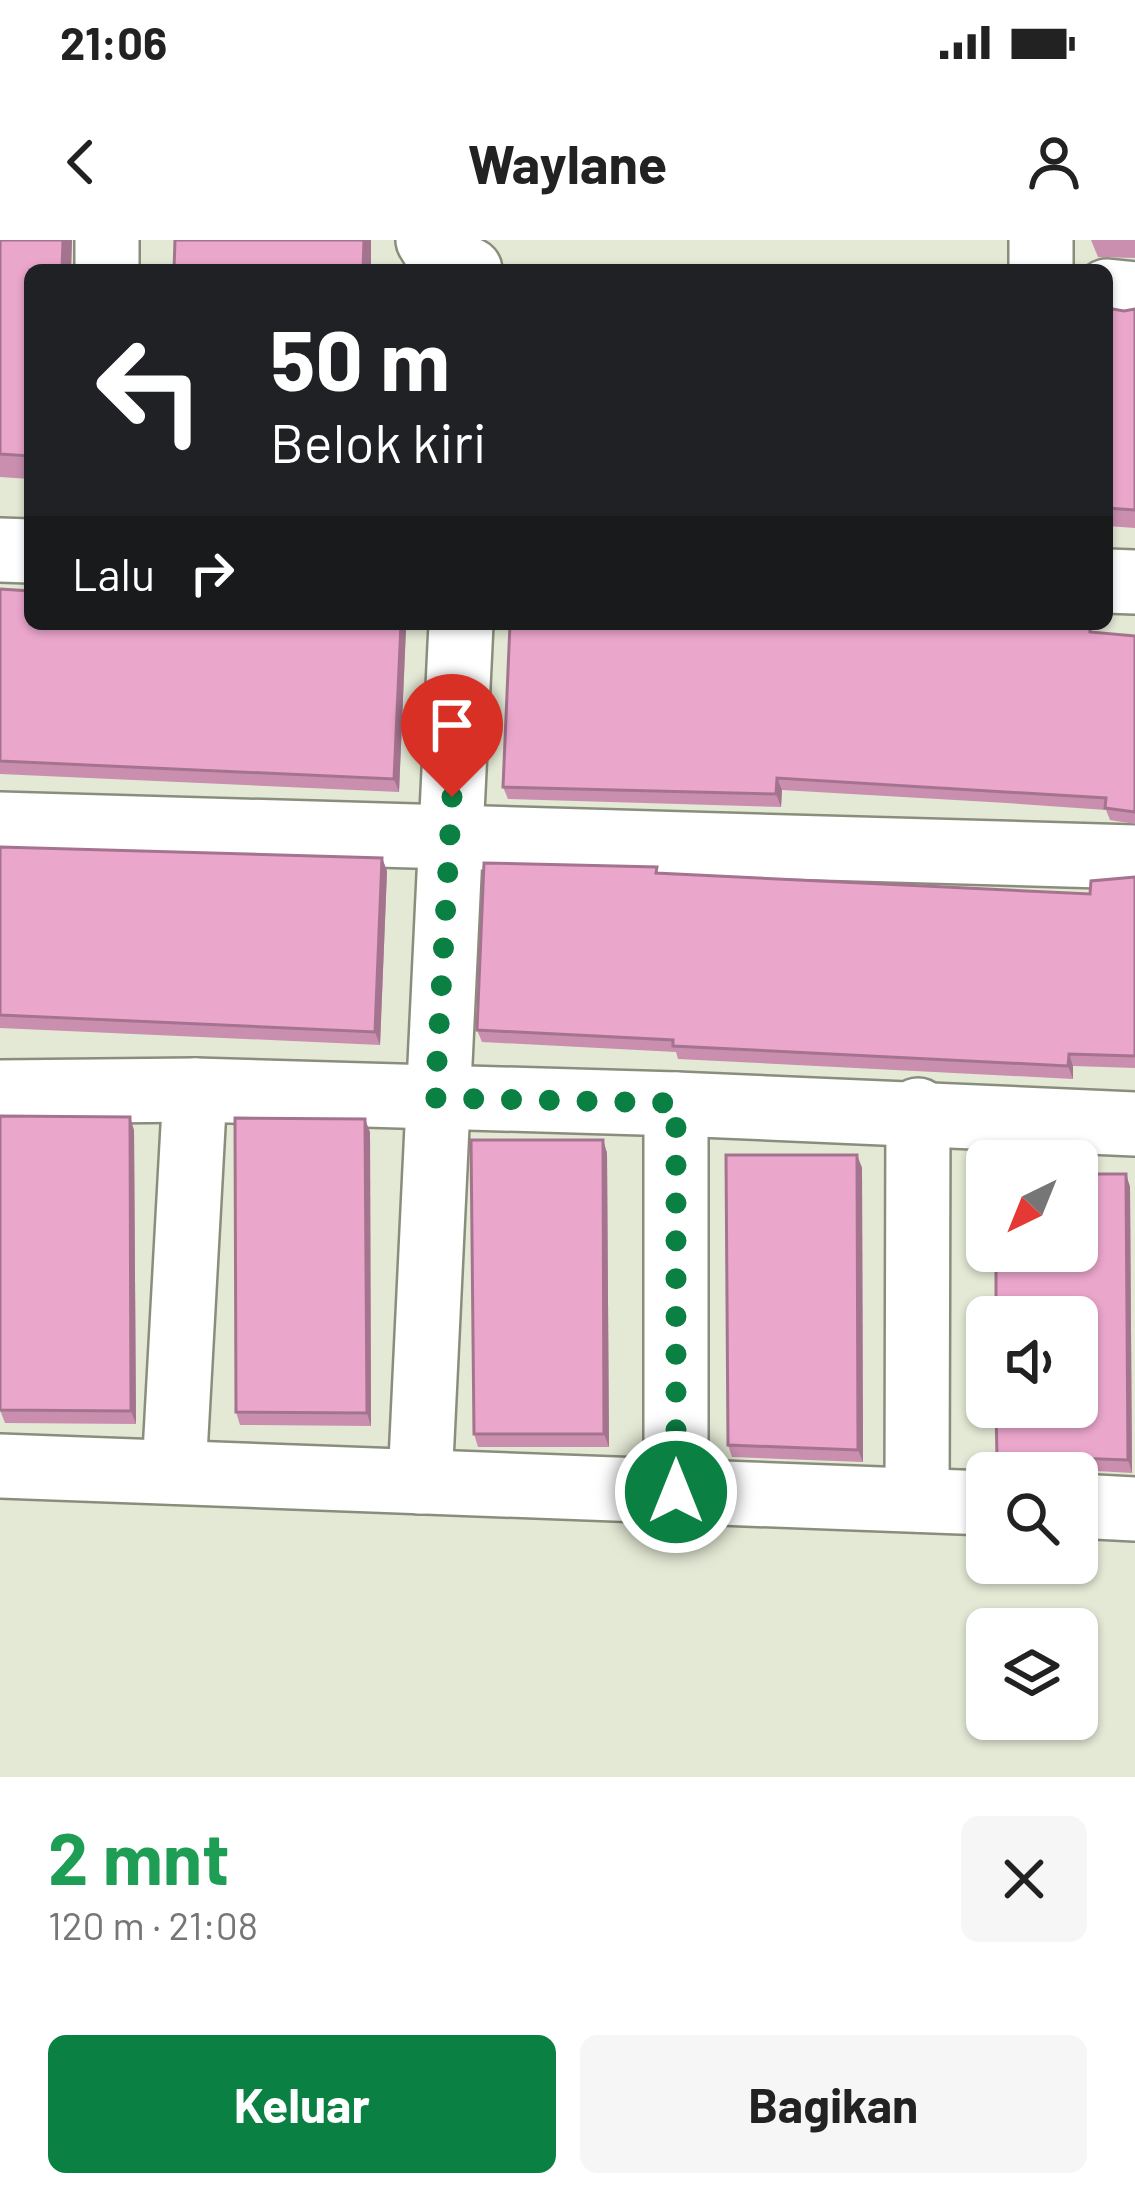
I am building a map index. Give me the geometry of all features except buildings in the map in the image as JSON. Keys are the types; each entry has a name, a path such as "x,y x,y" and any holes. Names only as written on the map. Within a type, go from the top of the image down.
{"street":[{"path":"428,240 436,254 457,264"},
{"path":"420,1482 460,630"},
{"path":"0,824 1135,857"},
{"path":"174,1472 195,1090"},
{"path":"0,1093 195,1090 676,1103 918,1110 1135,1124"},
{"path":"676,1103 676,1492"},
{"path":"917,1500 918,1110"},
{"path":"0,1466 966,1502"},
{"path":"1098,1507 1135,1509"}],"route":[{"path":"452,797 435,1098 676,1103 676,1492"}]}
